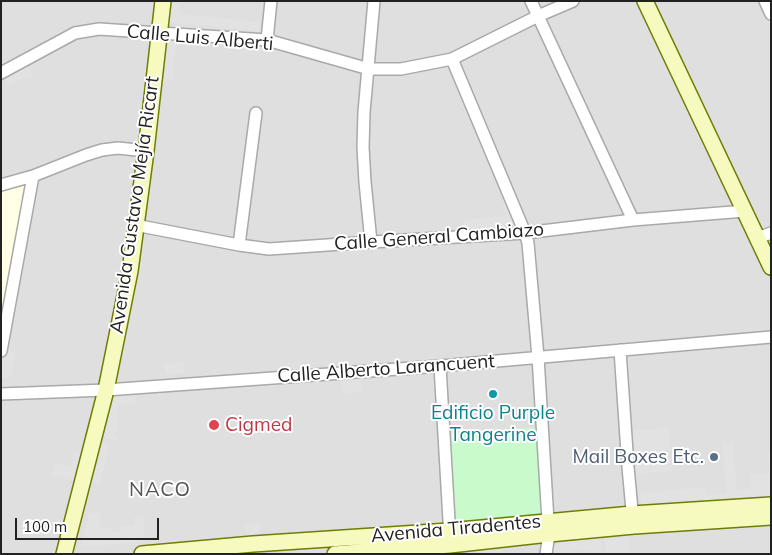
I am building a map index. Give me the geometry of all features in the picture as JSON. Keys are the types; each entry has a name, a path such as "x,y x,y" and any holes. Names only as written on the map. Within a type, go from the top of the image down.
{"main road":[{"name":"Avenida Gustavo Mejía Ricart","path":"64,554 106,390 130,270 163,1"},
{"path":"645,1 745,210 764,236 771,267"},
{"name":"Avenida Tiradentes","path":"335,554 450,538 771,505"},
{"name":"Avenida Tiradentes","path":"633,520 771,517"},
{"name":"Avenida Tiradentes","path":"142,554 450,538"}],"street":[{"path":"268,40 271,1"},
{"path":"371,242 364,182 363,147 364,112 374,1"},
{"path":"531,1 633,220"},
{"name":"Calle Luis Alberti","path":"1,74 75,33 99,29 268,40 369,69 401,69 452,59 538,16 573,1"},
{"path":"765,1 771,14"},
{"path":"452,59 525,234 530,258 549,528 546,554"},
{"path":"239,245 256,113"},
{"path":"1,185 33,176 102,150 118,148 146,151"},
{"path":"1,351 33,176"},
{"name":"Calle General Cambiazo","path":"135,225 269,249 525,234 633,220 745,210"},
{"name":"Calle Alberto Larancuent","path":"1,394 106,390 440,366 771,337"},
{"path":"620,350 633,520"},
{"path":"440,366 450,538"}],"shaded area":[{"path":"1,1 771,1 771,554 1,554"},
{"path":"169,1 180,1 179,14 260,22 259,31 167,22"},
{"path":"162,32 198,35 197,46 176,44 173,80 158,79"},
{"path":"26,62 34,76 26,80 24,77 9,86 1,75"},
{"path":"27,182 1,321 1,190"},
{"path":"508,201 517,225 464,229 463,220 505,216 504,202"},
{"path":"4,351 16,353 10,378 1,379 1,368"},
{"path":"184,362 185,373 166,374 165,364"},
{"path":"360,371 362,392 342,394 340,373"},
{"path":"135,388 135,404 118,405 118,432 114,432 114,437 119,437 119,441 100,437 112,390"},
{"path":"669,428 671,450 664,451 664,460 671,459 672,471 636,474 633,430"},
{"path":"100,441 110,444 100,484 89,481"},
{"path":"733,443 737,490 751,489 750,475 769,473 768,452 771,452 771,495 641,506 640,493 706,487 707,495 727,493 722,444"},
{"path":"74,453 87,456 80,482 52,475 55,463 71,467"},
{"path":"89,513 100,513 100,528 112,528 112,532 120,532 120,526 134,526 134,517 143,517 145,542 80,547"},
{"path":"259,523 260,535 247,536 245,525"},
{"path":"628,531 630,554 606,554 604,534"},
{"path":"601,535 601,552 572,550 572,554 551,554 553,541"},
{"path":"523,541 524,547 503,549 498,554 454,554 454,544"}],"green space":[{"path":"538,427 544,519 454,523 449,434"}],"place":[{"name":"Edificio Purple Tangerine","path":"493,394"},
{"name":"Cigmed","path":"214,425"},
{"name":"Mail Boxes Etc.","path":"714,457"}],"district":[{"name":"NACO","path":"160,490"}]}
